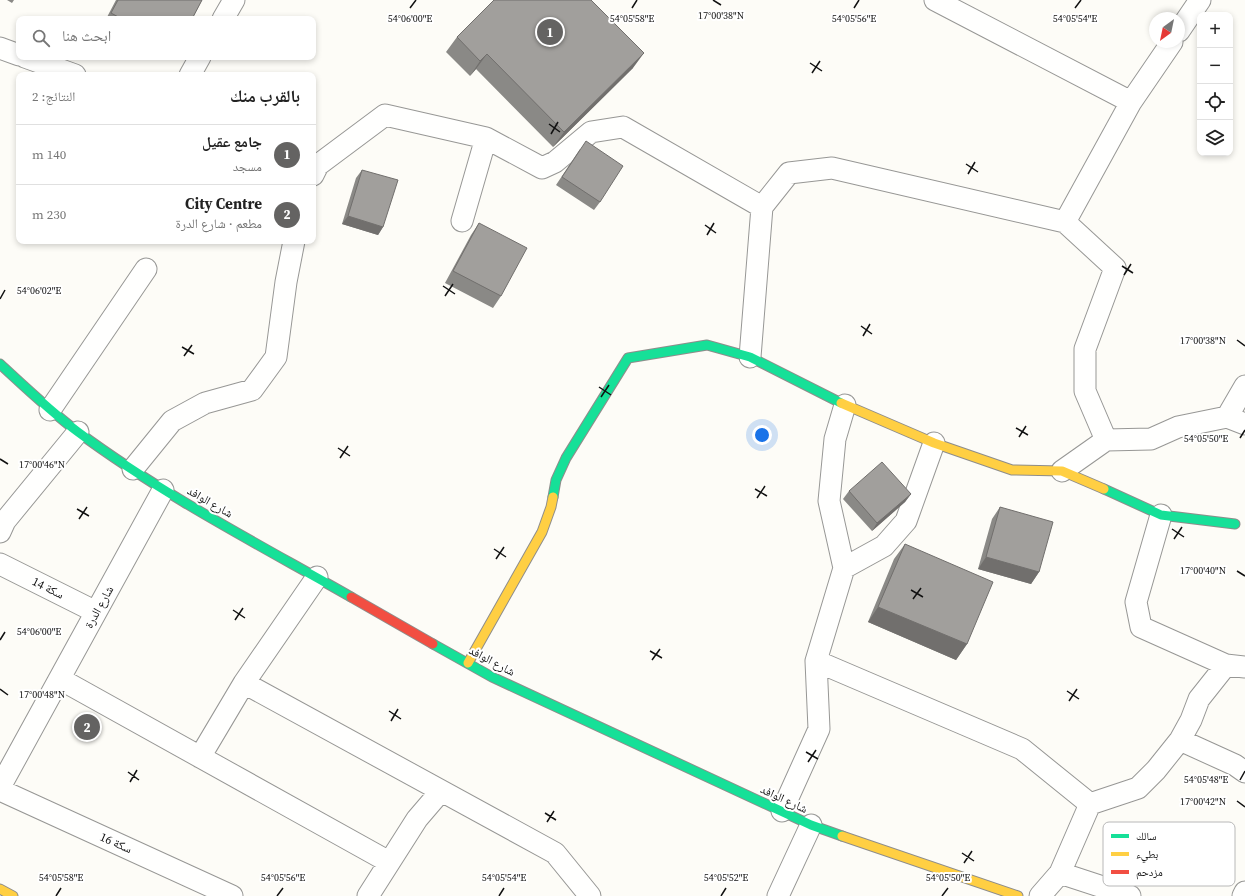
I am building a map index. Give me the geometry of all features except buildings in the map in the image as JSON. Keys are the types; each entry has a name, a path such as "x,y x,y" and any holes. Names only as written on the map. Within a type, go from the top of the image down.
{"street":[{"path":"225,16 234,0"},
{"path":"935,0 1131,102"},
{"path":"1185,22 1200,0"},
{"path":"0,48 16,54"},
{"path":"1065,222 1131,102 1168,48"},
{"path":"33,60 67,72"},
{"path":"192,72 198,60"},
{"path":"316,167 385,115 486,138 542,168 555,162 591,132 623,127 762,207"},
{"path":"462,221 486,138"},
{"path":"750,357 762,207 788,173 832,168 1065,222 1115,268 1084,349 1085,391 1106,440"},
{"path":"133,469 172,421 205,403 252,390 276,357 286,282 293,244"},
{"path":"50,410 146,269"},
{"path":"468,663 542,532 551,508 556,480 566,458 628,358 707,345 750,357 845,405 934,443 1012,470 1062,471 1161,515 1235,524"},
{"name":"شارع الوافد","path":"0,364 50,410 78,432 163,490 492,677 811,825 1018,896"},
{"path":"1062,471 1106,440 1151,439 1178,427 1236,420 1245,386"},
{"path":"782,811 819,729 816,661 844,568 829,501 834,438 845,405"},
{"path":"0,532 5,521 78,432"},
{"path":"844,568 884,546 906,521 934,443"},
{"name":"شارع الدرة","path":"0,787 163,490"},
{"path":"1040,896 1060,873 1090,804 1138,788 1156,770 1180,740 1191,720 1199,699 1236,666 1141,626 1136,602 1161,515"},
{"name":"سكة 14","path":"0,564 96,612"},
{"path":"200,757 244,683 317,577"},
{"path":"816,661 1022,749 1090,804"},
{"path":"60,679 388,862"},
{"path":"244,683 555,853 590,896"},
{"path":"1180,740 1235,764 1245,772"},
{"name":"سكة 16","path":"0,790 232,896"},
{"path":"368,896 388,862 417,819 441,791"},
{"path":"778,896 811,825"},
{"path":"1060,873 1130,896"},
{"path":"0,889 13,896"},
{"path":"1243,896 1245,892"}],"traffic: fast":[{"path":"553,497 556,480 566,458 628,358 707,345 750,357 841,403"},
{"path":"0,364 38,399 78,432 143,477 351,597"},
{"path":"1104,489 1161,515 1235,524"},
{"path":"433,644 492,677 811,825 842,836"}],"traffic: slow":[{"path":"841,403 934,443 1012,470 1062,471 1104,489"},
{"path":"468,663 542,532 553,497"},
{"path":"842,836 1018,896"},
{"path":"0,889 13,896"}],"traffic: jam":[{"path":"351,597 433,644"}],"place":[{"name":"جامع عقيل","path":"550,32"},
{"name":"City Centre","path":"87,727"}]}
